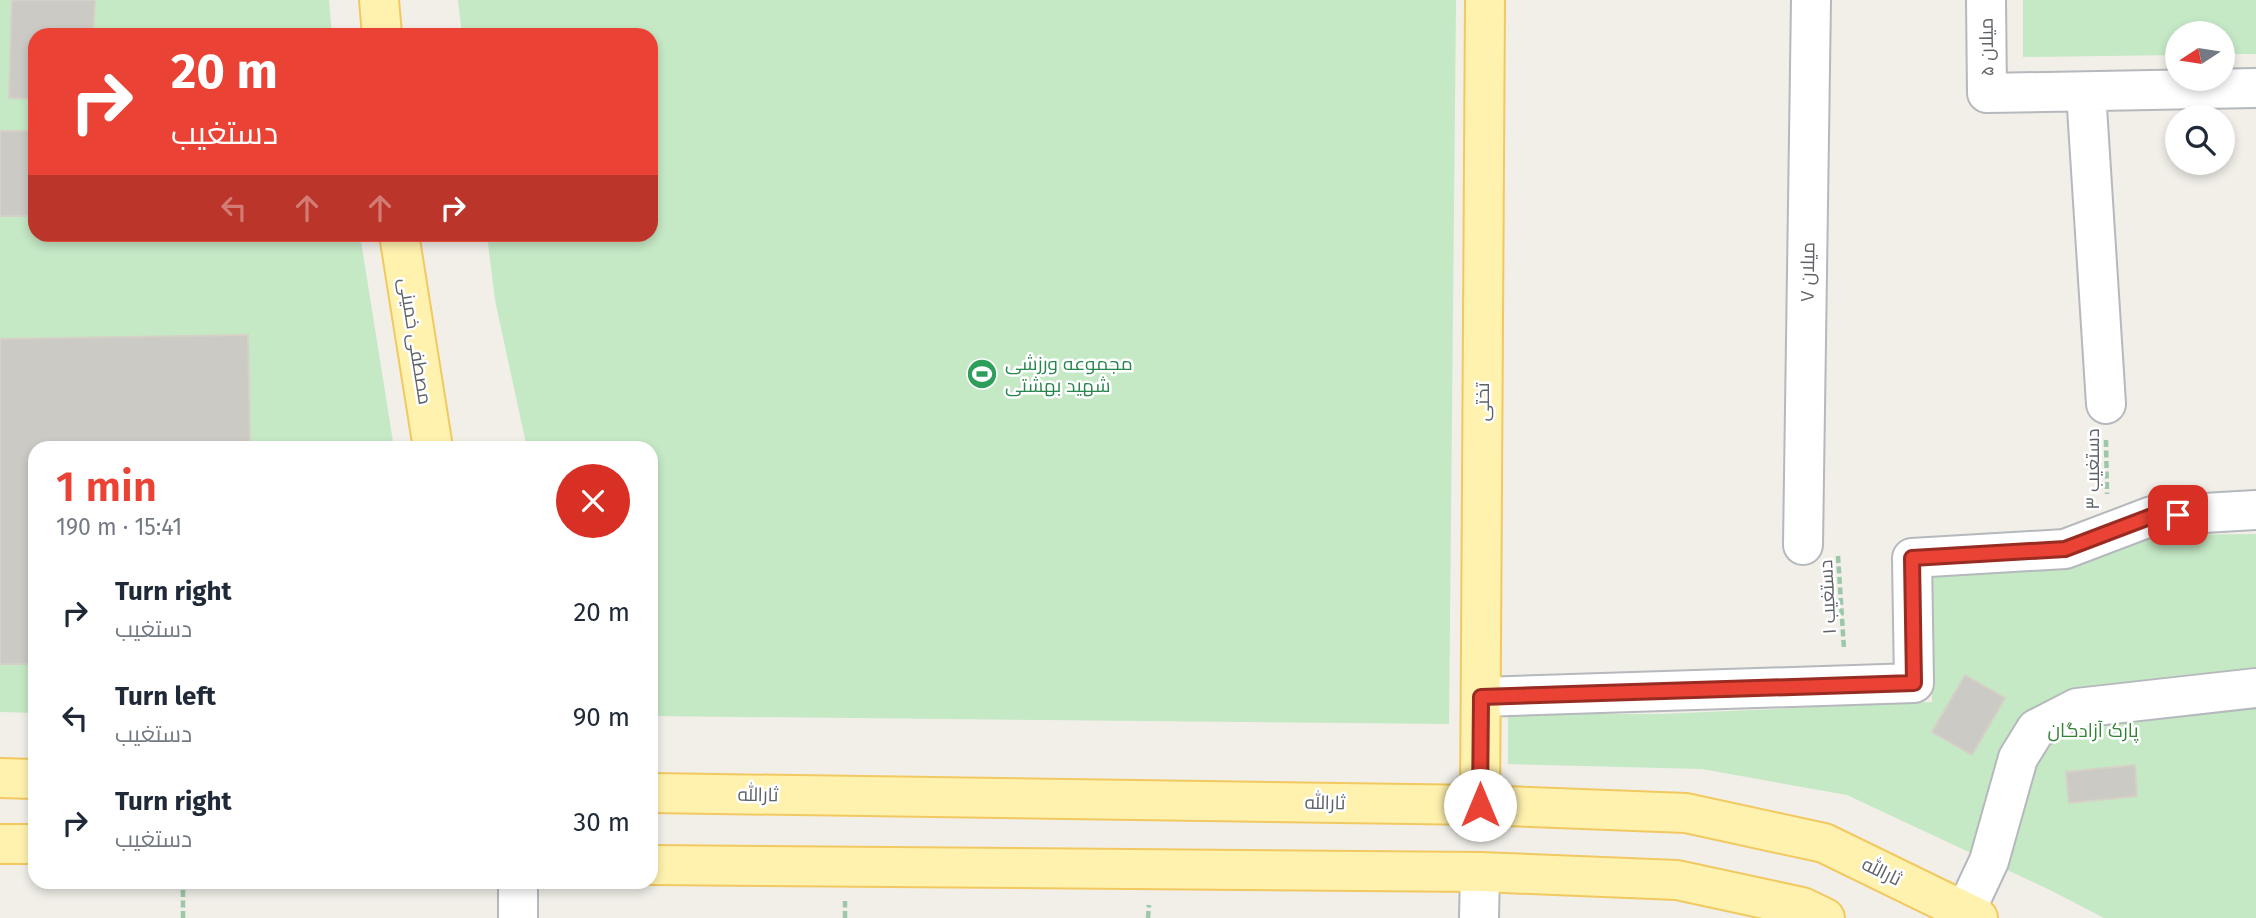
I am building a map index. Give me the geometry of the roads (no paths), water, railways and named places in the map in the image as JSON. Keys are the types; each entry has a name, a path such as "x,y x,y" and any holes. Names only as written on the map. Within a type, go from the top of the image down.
{"main road":[{"path":"379,0 381,28"},
{"name":"تختی","path":"1480,805 1485,0"},
{"name":"مصطفی خمینی","path":"400,242 432,441"},
{"path":"0,778 28,779"},
{"name":"ثارالله","path":"658,793 1480,805 1686,813 1824,843 1971,915"},
{"path":"0,844 28,844"},
{"path":"658,865 1480,872 1677,880 1802,907 1825,918"}],"street":[{"name":"میلان ۷","path":"1803,545 1811,0"},
{"name":"میلان ۵","path":"1986,0 1987,93 2086,92"},
{"path":"2106,404 2086,92 2256,88"},
{"path":"1481,697 1914,683 1912,558 2065,549 2152,516 2256,510"},
{"path":"1971,915 2018,758 2036,729 2077,708 2256,688"},
{"path":"1479,918 1480,872"},
{"path":"518,889 518,918"}],"place":[{"name":"مجموعه ورزشی شهید بهشتی","path":"982,374"}],"park label":[{"name":"پارک آزادگان","path":"2093,730"}]}
